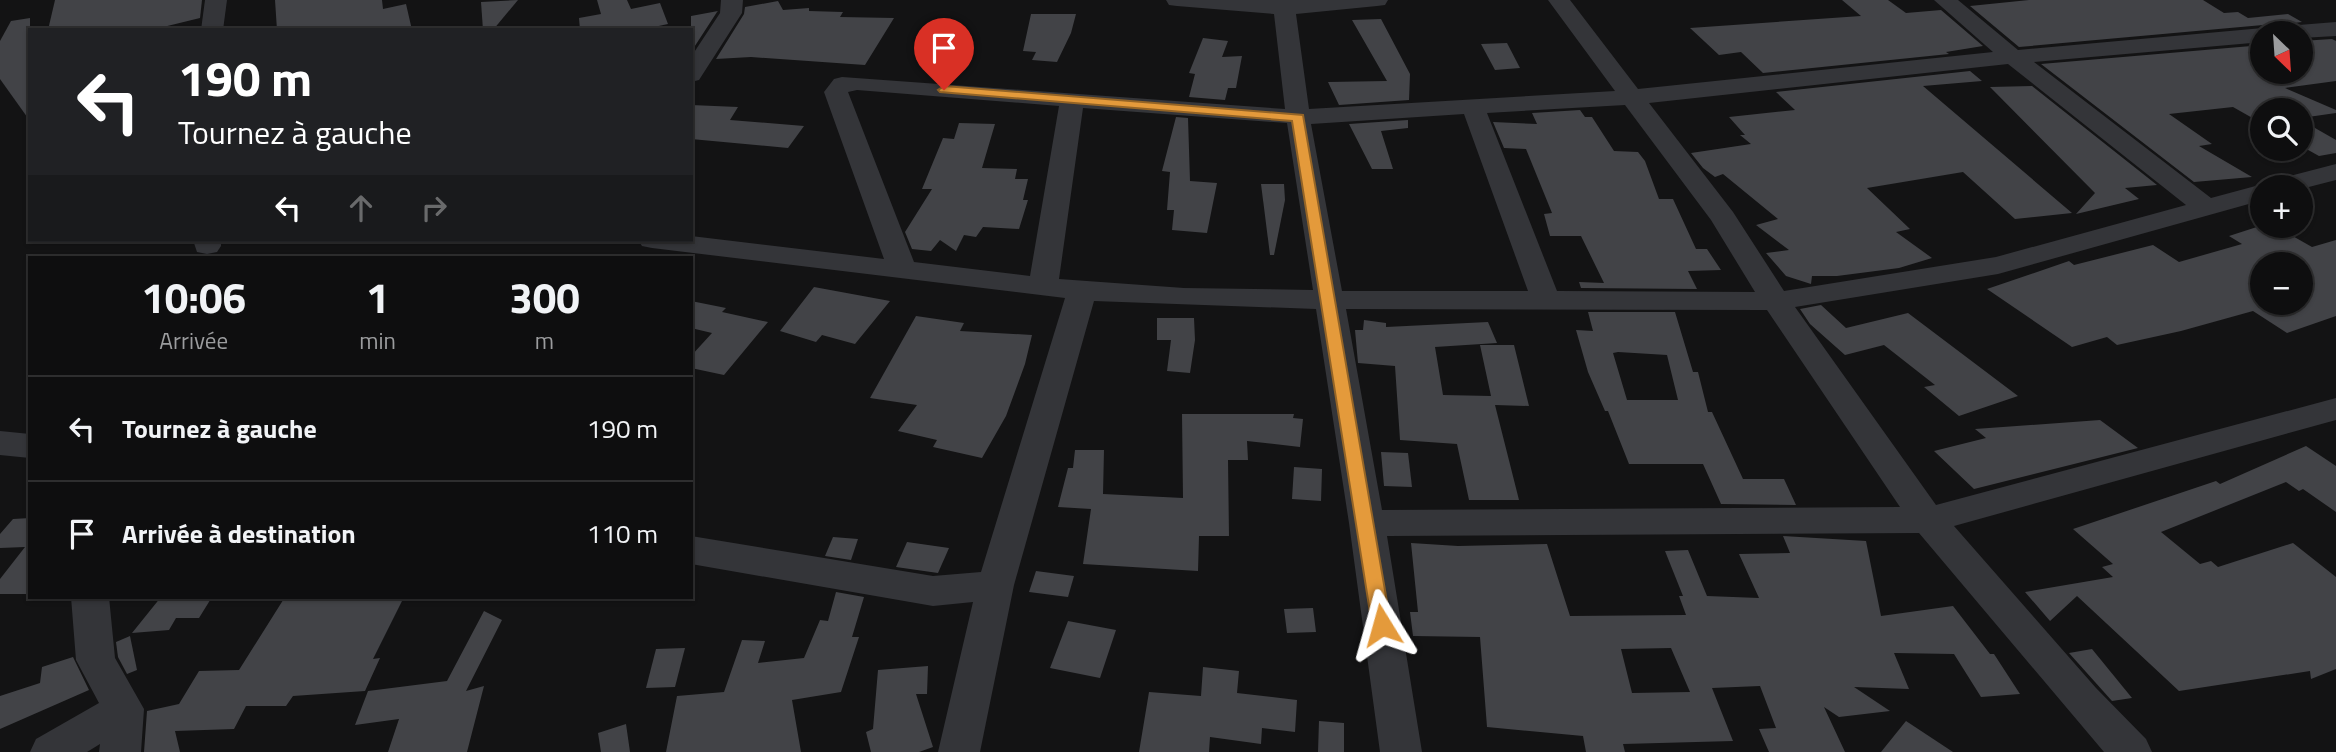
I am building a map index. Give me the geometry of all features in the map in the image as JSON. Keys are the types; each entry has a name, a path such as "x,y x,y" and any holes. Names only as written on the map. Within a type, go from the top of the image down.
{"street":[{"path":"212,28 216,0"},
{"path":"693,72 731,13 732,0"},
{"path":"1177,0 1284,4 1377,0"},
{"path":"1559,0 1723,218 1776,301 1928,520 2082,700 2131,752"},
{"path":"1945,0 2013,57 2206,207"},
{"path":"1284,4 1298,117 1367,523 1401,752"},
{"path":"2314,31 2336,29"},
{"path":"902,270 836,92 842,84 1298,117 1633,97 2013,57 2250,36"},
{"path":"1043,286 1072,100"},
{"path":"1472,107 1546,300"},
{"path":"669,242 1043,286 1184,297 1776,301 1997,265 2250,195"},
{"path":"959,752 995,585 1082,290"},
{"path":"1367,523 1928,520 2336,408"},
{"path":"0,443 28,446"},
{"path":"693,550 933,591 995,585"},
{"path":"90,599 96,660 124,709 120,752"},
{"path":"51,752 124,709"}],"building":[{"path":"55,0 202,0 200,18 159,28 48,28"},
{"path":"275,0 382,0 383,9 406,4 412,28 277,28"},
{"path":"518,0 495,28 483,28 481,2"},
{"path":"597,0 627,0 631,9 660,3 668,24 649,28 580,28 579,18 601,14"},
{"path":"1842,0 1888,0 1906,13 1941,10 1983,46 1946,52 1949,54 1763,73 1741,52 1719,55 1690,28 1861,16"},
{"path":"2029,0 2203,0 2224,13 2238,12 2248,18 2288,14 2300,21 2250,21 2250,26 2019,47 1970,6"},
{"path":"778,1 783,10 809,8 809,11 843,12 840,17 894,18 865,65 751,57 716,59 744,14 745,7"},
{"path":"718,11 693,49 693,28 691,16"},
{"path":"1031,14 1076,14 1071,33 1057,62 1032,60 1036,52 1023,51"},
{"path":"30,18 28,118 0,79 0,41 11,21"},
{"path":"1381,19 1410,74 1409,100 1339,105 1328,82 1387,81 1352,20"},
{"path":"1203,38 1228,41 1222,57 1242,56 1236,88 1228,88 1225,100 1189,97 1195,74 1189,73"},
{"path":"2314,40 2336,41 2336,81 2285,88 2308,98 2250,98 2250,117 2233,107 2169,114 2212,144 2199,146 2250,177 2194,182 2041,64 2250,46 2250,84 2314,84"},
{"path":"1507,43 1520,68 1495,70 1481,44"},
{"path":"1970,71 1982,81 1923,86 2072,213 2015,219 1963,172 1867,188 1910,229 1896,232 1932,258 1899,268 1837,276 1812,276 1811,284 1786,276 1766,253 1789,250 1756,225 1778,219 1723,174 1715,177 1703,168 1691,153 1751,144 1740,135 1745,135 1729,117 1795,110 1776,92"},
{"path":"2032,86 2157,185 2125,188 2139,199 2076,214 2095,193 1990,87"},
{"path":"2313,100 2336,110 2336,113 2313,116"},
{"path":"693,105 738,107 730,120 804,126 788,148 693,139"},
{"path":"1580,110 1585,117 1592,117 1614,151 1638,152 1645,161 1659,199 1673,199 1696,249 1707,249 1721,270 1688,271 1697,289 1581,288 1579,282 1604,283 1581,236 1550,236 1544,214 1552,213 1526,149 1504,148 1493,122 1537,124 1532,113"},
{"path":"1176,117 1188,118 1190,181 1217,183 1207,233 1172,230 1174,210 1167,210 1170,172 1162,171"},
{"path":"1408,120 1408,128 1381,131 1393,169 1372,169 1349,124"},
{"path":"959,123 995,124 982,168 1017,169 1015,179 1028,179 1023,200 1028,200 1019,229 983,227 976,237 964,235 956,251 940,240 931,251 912,249 905,232 932,189 922,189 943,138 954,139"},
{"path":"2313,127 2336,140 2336,153 2319,156 2313,153"},
{"path":"1261,184 1284,184 1285,200 1274,255 1270,255"},
{"path":"2250,229 2250,238 2296,238 2312,247 2336,240 2336,316 2287,333 2259,315 2313,315 2313,252 2250,252 2250,312 2117,345 2107,337 2072,347 1987,289 2069,261 2074,265 2153,245 2179,262 2242,244 2229,236"},
{"path":"814,287 890,301 855,344 822,335 816,342 780,331"},
{"path":"693,301 726,308 722,312 768,322 724,375 693,368 693,354 712,333 693,328"},
{"path":"1821,305 1846,328 1908,313 2018,396 1959,416 1924,387 1935,385 1884,345 1845,355 1810,324 1800,309"},
{"path":"1588,312 1675,312 1693,372 1698,372 1708,412 1712,412 1743,479 1784,479 1796,505 1721,504 1703,464 1629,464 1608,411 1605,411 1588,372 1576,330 1593,331","holes":["1613,353 1667,355 1678,400 1627,400"]},
{"path":"916,316 964,323 960,331 1032,335 1025,364 1006,416 982,458 933,447 937,440 898,431 917,405 870,398"},
{"path":"1157,318 1194,318 1195,340 1190,373 1167,371 1171,340 1157,340"},
{"path":"1364,320 1386,323 1386,327 1488,322 1497,343 1435,347 1443,395 1491,396 1480,345 1514,345 1529,406 1495,405 1519,500 1469,500 1457,444 1400,440 1395,366 1358,363 1355,330 1363,330"},
{"path":"1182,414 1294,414 1293,418 1303,419 1300,447 1247,441 1248,460 1228,460 1229,536 1199,536 1198,571 1083,564 1091,509 1058,507 1068,468 1073,468 1075,450 1104,450 1103,494 1183,498"},
{"path":"2100,420 2138,448 1974,489 1934,451 1986,438 1975,429"},
{"path":"2306,446 2336,466 2336,512 2303,489 2299,491 2286,482 2161,532 2200,564 2211,561 2218,567 2293,543 2336,577 2336,669 2311,679 2310,671 2179,691 2077,596 2050,621 2025,592 2113,577 2102,567 2113,564 2073,529 2216,481 2220,484"},
{"path":"1381,452 1408,453 1412,487 1384,486"},
{"path":"1294,467 1322,469 1321,501 1292,499"},
{"path":"28,518 28,594 0,594 0,579 25,547 0,548 0,534 13,519"},
{"path":"1783,536 1866,541 1881,616 1953,606 1990,654 1994,654 2020,694 1981,697 1954,654 1894,653 1909,689 1854,687 1890,711 1839,717 1824,707 1845,752 1769,752 1759,729 1776,728 1760,686 1712,688 1733,741 1623,744 1625,752 1586,752 1583,736 1487,727 1480,637 1413,636 1410,612 1418,612 1411,543 1458,546 1547,544 1570,616 1686,615 1679,596 1683,596 1665,551 1688,550 1707,596 1759,598 1739,554 1790,553","holes":["1671,648 1690,692 1632,693 1621,649"]},
{"path":"833,537 858,539 851,560 825,556"},
{"path":"907,542 949,548 938,573 896,567"},
{"path":"1036,571 1074,576 1068,597 1029,592"},
{"path":"836,592 864,597 852,637 859,637 841,692 792,700 801,752 666,752 677,696 724,692 742,640 765,641 758,663 804,658 820,620 828,621"},
{"path":"159,599 211,599 199,618 176,618 169,630 132,633"},
{"path":"284,599 403,599 373,659 380,658 365,691 293,696 286,706 246,706 234,729 175,731 180,752 144,752 147,711 179,704 199,671 239,670"},
{"path":"1313,608 1316,632 1287,633 1284,609"},
{"path":"484,611 502,620 466,691 484,686 467,752 388,752 399,719 355,725 368,691 447,681"},
{"path":"1068,621 1116,630 1100,678 1050,668"},
{"path":"130,636 137,670 127,674 118,657 116,642"},
{"path":"685,648 675,687 646,688 656,649"},
{"path":"2092,649 2132,698 2112,701 2069,653"},
{"path":"73,657 89,690 0,729 0,696 40,683 42,667"},
{"path":"928,666 927,694 916,694 933,747 919,752 871,752 866,732 873,729 878,670"},
{"path":"1203,667 1239,671 1237,693 1297,700 1295,732 1262,728 1261,744 1210,737 1209,752 1139,752 1149,692 1201,696"},
{"path":"1319,721 1344,723 1344,752 1318,752"},
{"path":"1906,721 1953,752 1881,752"},
{"path":"626,724 630,752 601,752 598,733"}],"route":[{"path":"944,90 1298,117 1382,625"}]}
